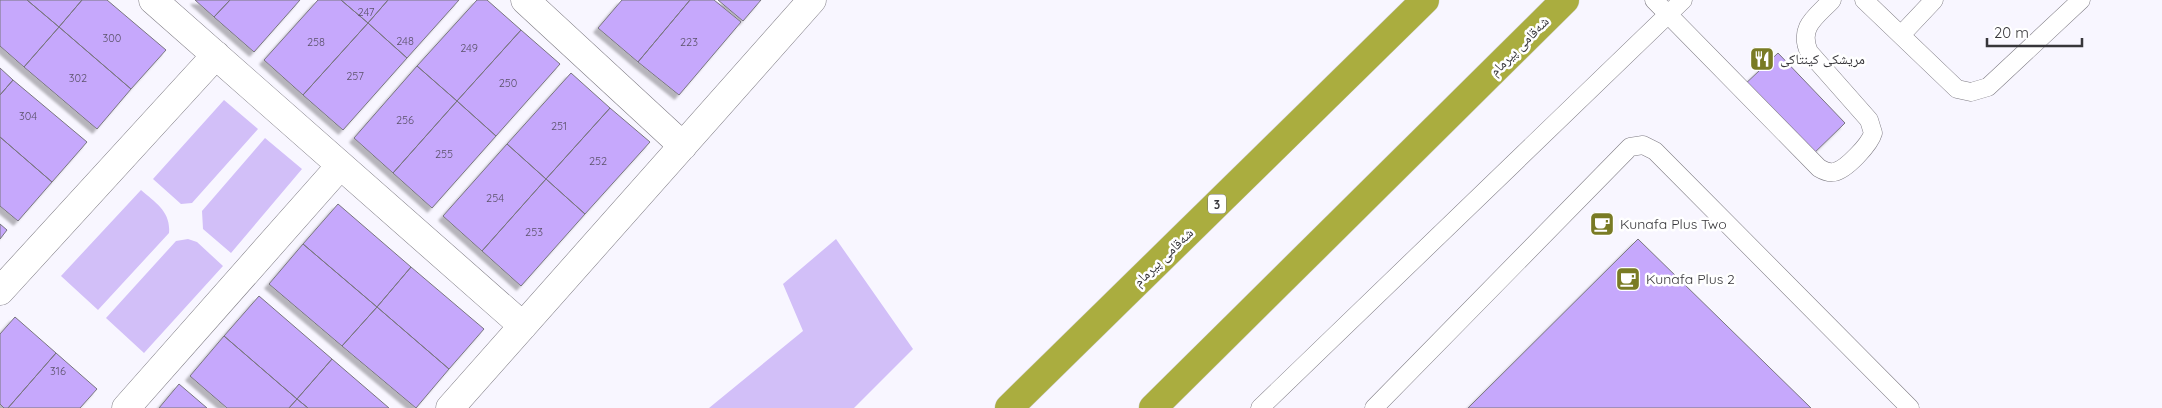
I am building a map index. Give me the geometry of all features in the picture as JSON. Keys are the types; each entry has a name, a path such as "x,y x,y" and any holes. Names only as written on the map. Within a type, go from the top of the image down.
{"highway":[{"name":"شەقامی پیرمام","path":"1009,408 1425,0"},
{"name":"شەقامی پیرمام","path":"1153,408 1565,0"}],"street":[{"path":"153,0 523,326"},
{"path":"525,0 683,146"},
{"path":"450,408 812,0"},
{"path":"0,291 216,55"},
{"path":"126,408 340,166"}],"lane":[{"path":"1654,0 1819,168 1836,172 1867,144 1873,133 1869,120 1808,52 1804,42 1805,31 1832,0"},
{"path":"1260,408 1682,0"},
{"path":"1864,0 1957,89 1971,92 1988,88 2081,0"},
{"path":"1900,35 1934,0"},
{"path":"1374,408 1630,147 1643,145 1655,151 1910,408"}],"shaded area":[{"path":"224,100 258,129 192,203 181,204 153,179"},
{"path":"265,138 302,169 231,253 203,229 202,211"},
{"path":"141,190 165,214 168,219 169,233 98,310 61,276"},
{"path":"188,239 197,242 223,266 144,353 106,318 176,241"},
{"path":"836,239 913,349 854,408 709,408 803,331 783,284"}],"building":[{"path":"0,0 27,0 59,27 24,67 0,46"},
{"path":"27,0 82,0 59,27"},
{"path":"82,0 107,0 166,50 131,89 59,27"},
{"path":"195,0 230,0 214,17"},
{"path":"230,0 300,0 254,52 214,17"},
{"path":"318,0 341,0 368,23 303,95 264,60"},
{"path":"341,0 388,0 368,23"},
{"path":"388,0 459,0 407,58 368,23"},
{"path":"477,0 487,0 521,30 457,101 417,66"},
{"path":"622,0 690,0 638,62 598,28"},
{"path":"690,0 714,0 741,22 679,95 638,62"},
{"path":"718,0 761,0 743,21"},
{"path":"368,23 407,58 343,130 303,95"},
{"path":"59,27 131,89 97,129 24,67"},
{"path":"521,30 560,64 496,136 457,101"},
{"path":"1778,53 1845,123 1809,158 1742,87"},
{"path":"417,66 457,101 393,173 354,138"},
{"path":"0,68 13,80 0,95"},
{"path":"571,73 610,108 546,179 507,144"},
{"path":"13,80 87,142 52,182 0,137 0,95"},
{"path":"457,101 496,136 432,208 393,173"},
{"path":"610,108 650,142 585,214 546,179"},
{"path":"0,137 52,182 18,221 0,206"},
{"path":"507,144 546,179 482,251 443,216"},
{"path":"546,179 585,214 521,286 482,251"},
{"path":"338,204 411,267 377,307 303,244"},
{"path":"0,224 7,230 0,239"},
{"path":"1638,239 1811,408 1468,408"},
{"path":"303,244 377,307 342,346 269,284"},
{"path":"411,267 484,329 449,369 377,307"},
{"path":"259,296 332,359 297,399 224,336"},
{"path":"377,307 449,369 416,408 342,346"},
{"path":"15,317 56,353 8,408 4,408 0,404 0,334"},
{"path":"224,336 297,399 289,408 227,408 190,376"},
{"path":"56,353 97,389 80,408 8,408"},
{"path":"332,359 389,408 308,408 297,399"},
{"path":"179,384 207,408 159,408"},
{"path":"297,399 308,408 289,408"}],"place":[{"name":"مریشکی کینتاکی","path":"1762,59"},
{"name":"Kunafa Plus Two","path":"1602,224"},
{"name":"Kunafa Plus 2","path":"1628,279"}]}
